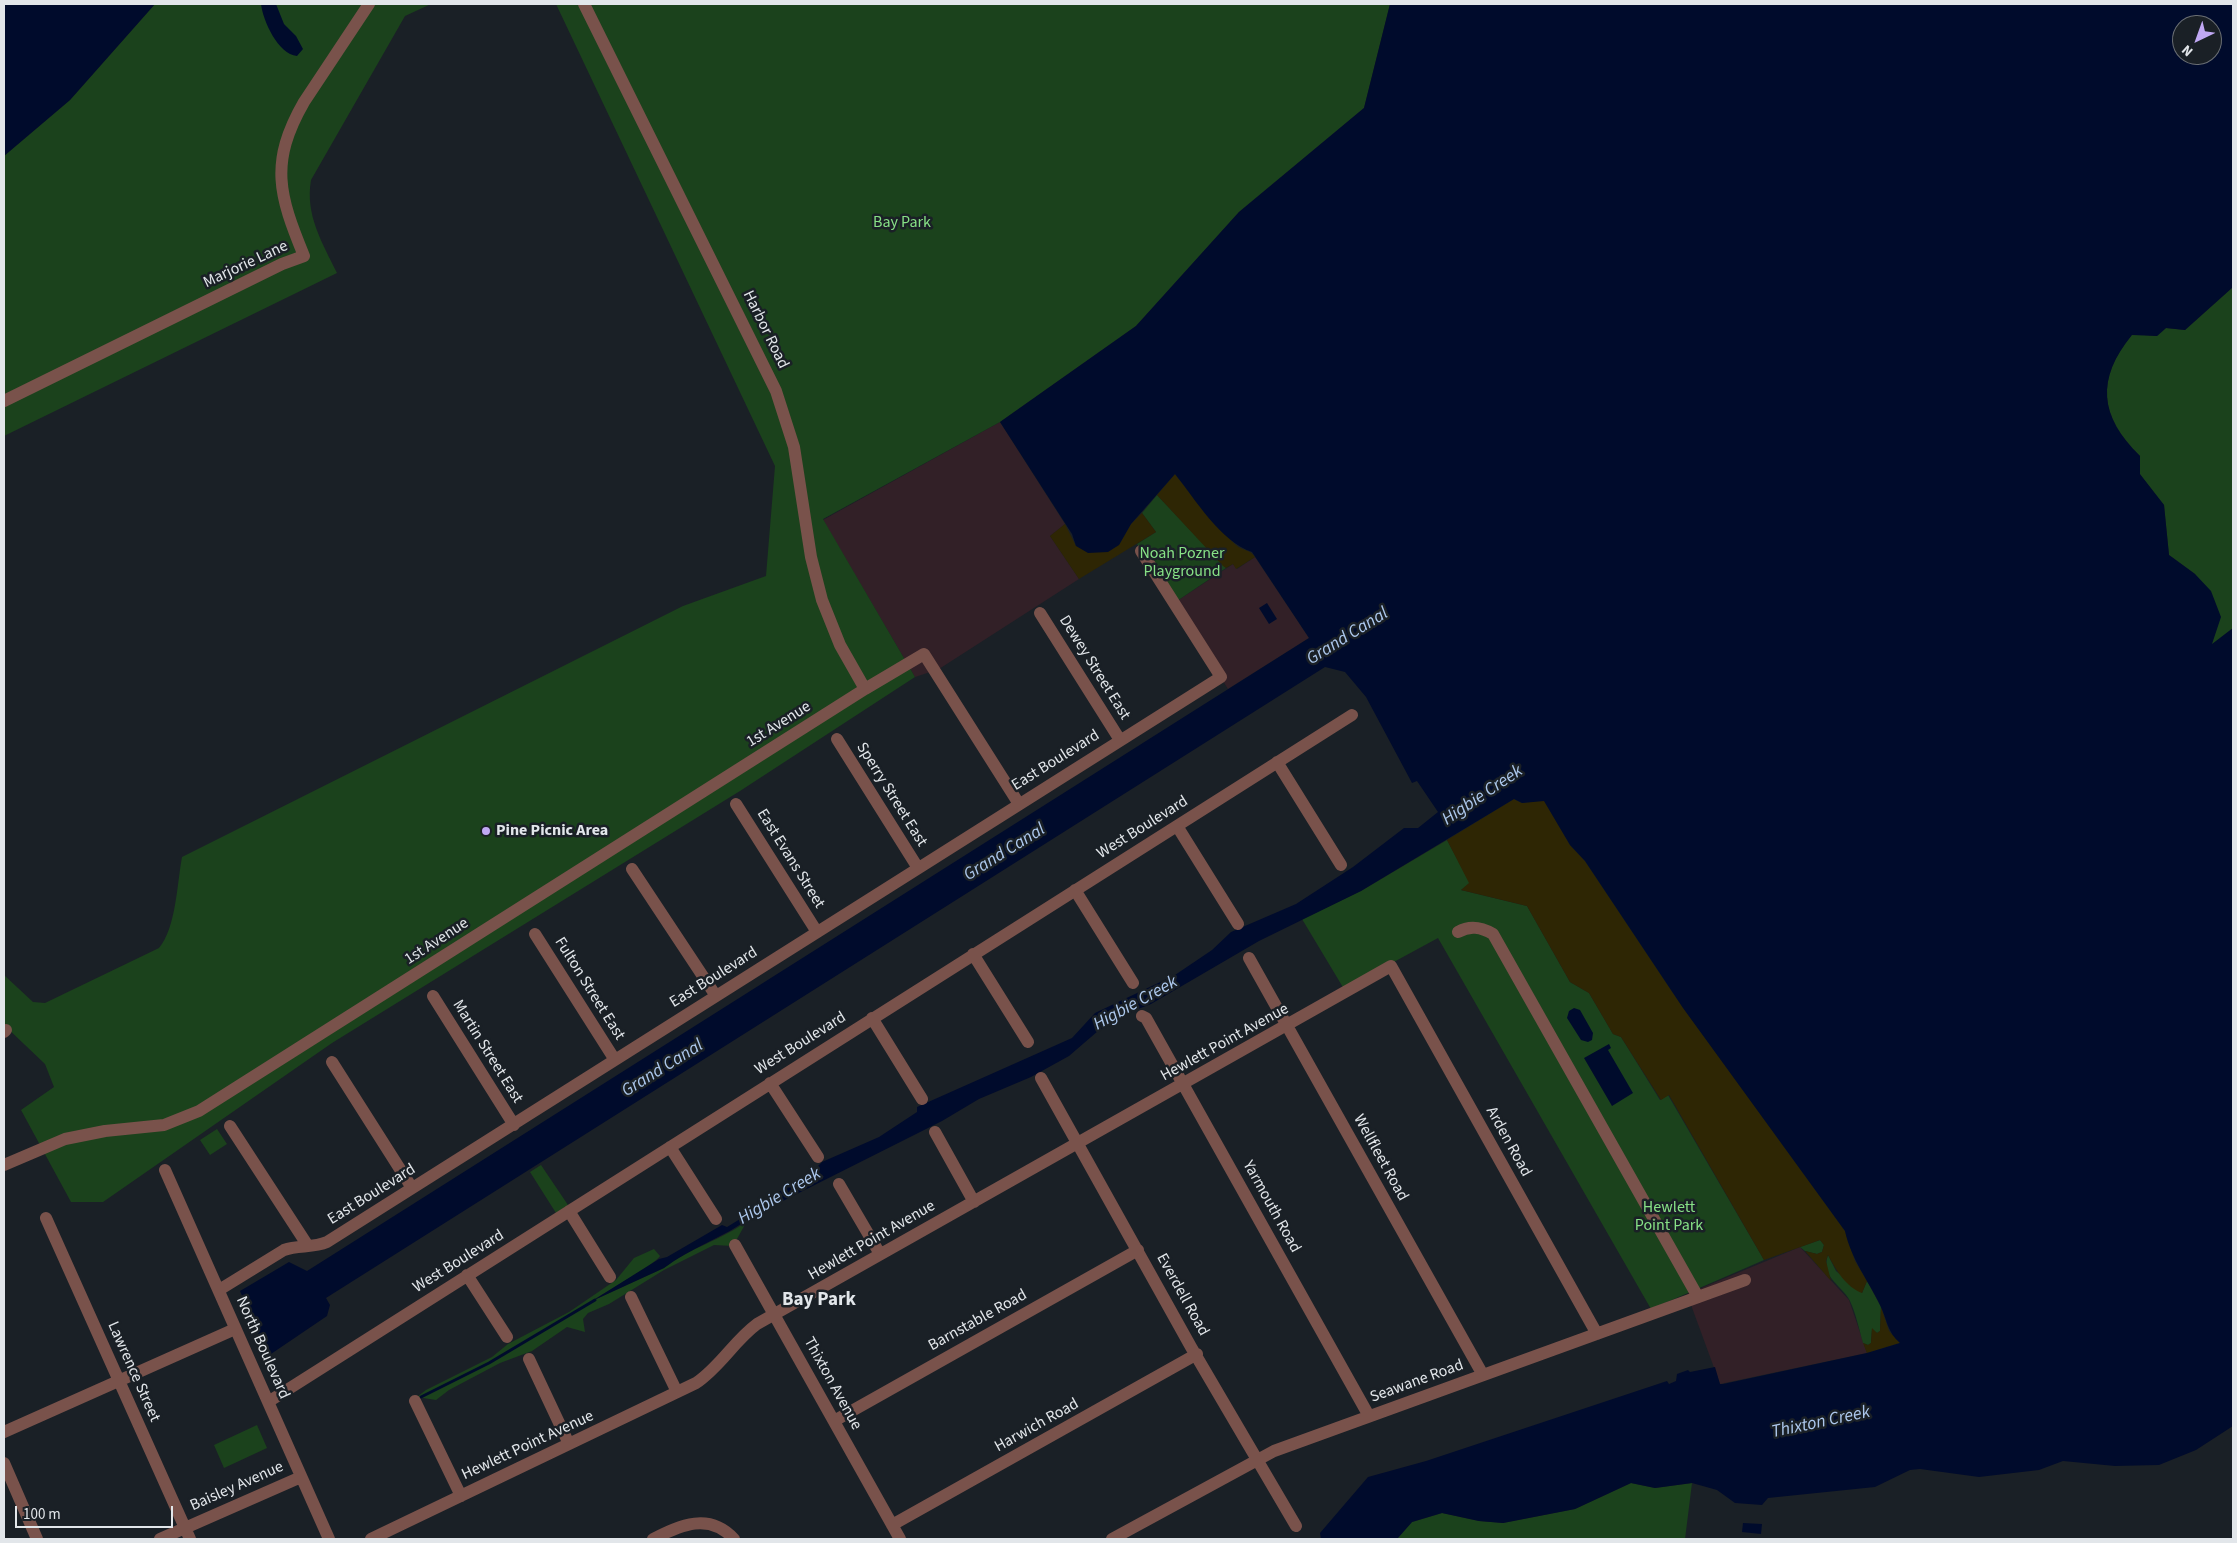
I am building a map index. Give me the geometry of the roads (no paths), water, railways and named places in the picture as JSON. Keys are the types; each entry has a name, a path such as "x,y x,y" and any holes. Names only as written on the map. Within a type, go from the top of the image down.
{"street":[{"name":"Marjorie Lane","path":"4,401 282,264 304,256 287,214 281,187 280,169 284,145 294,119 304,102 369,4"},
{"name":"Harbor Road","path":"584,4 776,390 794,447 811,557 822,600 840,645 865,688"},
{"name":"East Boulevard","path":"219,1290 284,1250 317,1246 327,1242 1221,677 1141,551"},
{"name":"Dewey Street East","path":"1040,613 1120,740"},
{"name":"1st Avenue","path":"4,1165 64,1138 105,1130 164,1124 199,1111 865,688 924,654 1019,804"},
{"name":"West Boulevard","path":"268,1402 1352,715"},
{"name":"Sperry Street East","path":"837,739 918,868"},
{"path":"1277,762 1341,864"},
{"name":"East Evans Street","path":"736,804 817,932"},
{"path":"1177,826 1238,924"},
{"path":"632,869 716,996"},
{"path":"1075,890 1133,983"},
{"path":"1458,932 1466,928 1481,928 1493,934 1698,1297"},
{"name":"Fulton Street East","path":"535,934 615,1060"},
{"path":"974,954 1028,1042"},
{"name":"Wellfleet Road","path":"1249,958 1483,1375"},
{"name":"Hewlett Point Avenue","path":"371,1539 677,1392 704,1377 743,1334 774,1315 1288,1026 1391,966"},
{"name":"Arden Road","path":"1391,966 1597,1334"},
{"name":"Martin Street East","path":"433,996 514,1125"},
{"name":"Yarmouth Road","path":"1142,1016 1146,1018 1369,1416"},
{"path":"872,1018 922,1099"},
{"path":"332,1062 412,1188"},
{"name":"Everdell Road","path":"1041,1078 1256,1460 1296,1526"},
{"path":"770,1083 818,1157"},
{"path":"230,1126 308,1246"},
{"path":"935,1132 974,1202"},
{"path":"670,1147 716,1219"},
{"name":"North Boulevard","path":"165,1170 329,1539"},
{"path":"839,1184 880,1254"},
{"path":"570,1211 610,1277"},
{"name":"Lawrence Street","path":"46,1218 187,1534"},
{"name":"Thixton Avenue","path":"735,1245 900,1539"},
{"name":"Barnstable Road","path":"834,1420 1138,1250"},
{"path":"467,1276 507,1337"},
{"name":"Seawane Road","path":"1112,1539 1274,1450 1745,1280"},
{"path":"631,1297 677,1392"},
{"path":"4,1432 235,1329"},
{"name":"Harwich Road","path":"892,1525 1197,1354"},
{"path":"529,1358 569,1444"},
{"path":"416,1401 461,1496"},
{"path":"4,1463 37,1539"},
{"name":"Baisley Avenue","path":"160,1539 187,1534 301,1477"},
{"path":"653,1539 679,1528 708,1522 720,1527 734,1539"}],"water":[{"path":"4,4 155,4 70,100 4,156"},
{"path":"261,4 276,4 284,24 296,36 303,49 297,56 290,54 284,49 273,36 262,11"},
{"path":"1390,4 2233,4 2233,287 2185,330 2166,328 2157,336 2132,335 2120,351 2112,367 2107,397 2110,412 2116,426 2126,441 2140,456 2140,474 2164,505 2169,555 2195,574 2211,591 2221,617 2212,644 2233,628 2233,1426 2196,1450 2159,1465 2115,1466 2063,1461 2039,1470 1979,1477 1920,1469 1910,1470 1875,1487 1768,1498 1762,1505 1735,1503 1717,1490 1692,1483 1655,1488 1631,1483 1575,1509 1503,1523 1479,1521 1442,1513 1412,1522 1397,1539 1321,1539 1320,1533 1368,1477 1426,1461 1667,1381 1669,1384 1676,1381 1677,1374 1688,1370 1690,1372 1715,1367 1720,1384 1723,1384 1867,1353 1900,1343 1890,1330 1880,1305 1851,1251 1845,1231 1683,1008 1585,861 1570,845 1544,801 1522,803 1514,799 1361,891 1259,941 1151,1004 1128,1013 1098,1031 1069,1056 1031,1077 979,1099 942,1121 751,1217 664,1268 592,1301 659,1259 667,1257 722,1225 727,1227 758,1208 777,1193 808,1176 822,1162 879,1137 917,1112 917,1107 1072,1038 1095,1013 1175,975 1212,950 1231,932 1296,904 1353,867 1404,828 1418,828 1438,812 1417,781 1412,783 1366,697 1345,672 1325,667 326,1298 330,1305 327,1316 268,1356 240,1291 289,1262 307,1271 1309,638 1252,552 1241,547 1219,530 1175,474 1131,524 1119,545 1108,552 1088,553 1076,546 1072,534 1000,422 1136,326 1239,212 1364,108"},
{"path":"1267,603 1277,619 1269,624 1259,608"},
{"path":"1574,1008 1580,1010 1593,1033 1592,1040 1588,1042 1581,1040 1567,1018 1569,1011"},
{"path":"1609,1044 1611,1048 1608,1050 1633,1093 1612,1106 1584,1058"},
{"path":"1743,1523 1762,1524 1761,1534 1742,1532"}],"waterway":[{"name":"Higbie Creek","path":"421,1397 489,1363 595,1300"}],"place":[{"name":"Pine Picnic Area","path":"486,831"}],"district":[{"name":"Bay Park","path":"819,1301"}],"park label":[{"name":"Noah Pozner Playground","path":"1182,563"},
{"name":"Hewlett Point Park","path":"1669,1217"}],"water label":[{"name":"Grand Canal","path":"1348,637"},
{"name":"Grand Canal","path":"1005,853"},
{"name":"Grand Canal","path":"663,1069"},
{"name":"Thixton Creek","path":"1821,1423"}]}
